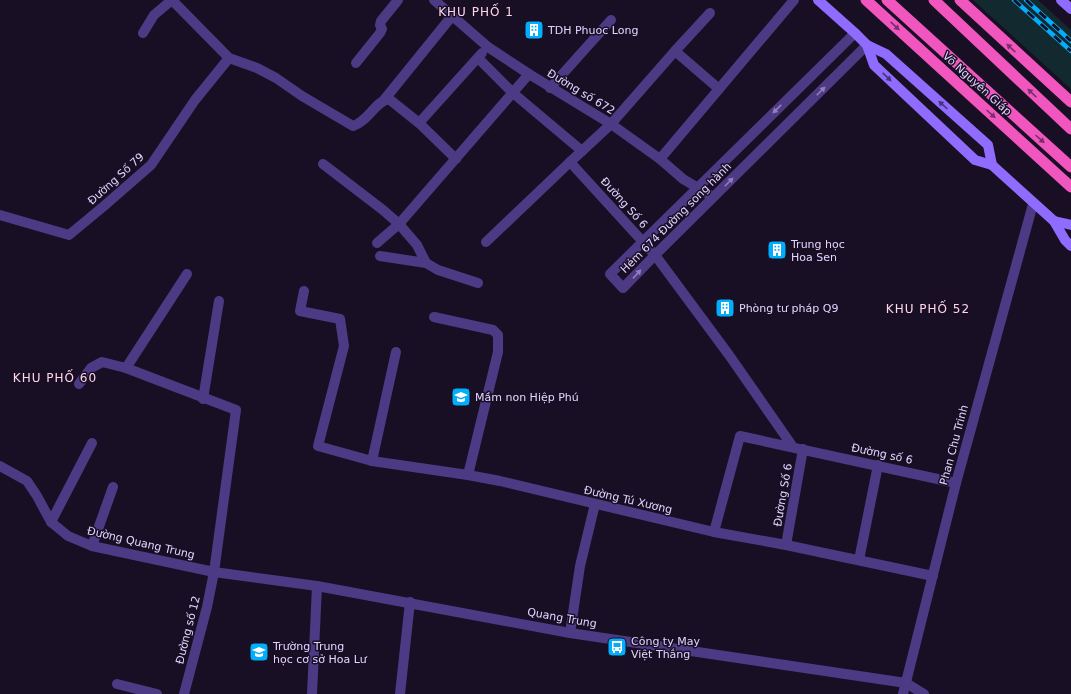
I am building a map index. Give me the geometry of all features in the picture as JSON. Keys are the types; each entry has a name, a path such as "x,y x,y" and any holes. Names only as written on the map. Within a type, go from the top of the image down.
{"highway":[{"name":"Võ Nguyên Giáp","path":"866,0 1071,187"},
{"name":"Võ Nguyên Giáp","path":"887,0 1071,167"},
{"path":"934,0 1071,129"},
{"path":"960,0 1071,102"}],"main road":[{"path":"818,0 867,45 886,54 988,145 992,165"},
{"path":"1061,0 1071,9"},
{"path":"867,45 874,65 976,160 992,165 1033,204 1054,221 1064,240 1071,246"},
{"path":"1054,221 1071,225"}],"street":[{"path":"143,33 154,15 172,0 230,58 257,68 276,78 302,96 353,126 361,123 384,100 452,16"},
{"path":"356,63 380,33 382,29 380,25 381,21 398,0"},
{"name":"Đường số 672","path":"434,0 488,47 550,88 611,124 660,159 683,179 698,187 713,198"},
{"path":"660,159 794,0"},
{"path":"486,242 611,124 710,12"},
{"path":"550,88 611,20"},
{"name":"Hẻm 674 Đường song hành","path":"855,33 610,274 623,288 867,45"},
{"path":"419,123 488,47"},
{"path":"675,50 719,89"},
{"name":"Đường Số 79","path":"0,216 69,235 151,165 195,100 230,58"},
{"path":"478,58 513,93 582,151"},
{"path":"377,243 399,224 529,74"},
{"path":"384,100 389,99 419,123 456,159"},
{"name":"Đường Số 6","path":"570,162 655,255 729,355 793,447"},
{"path":"324,164 399,224 417,245 426,263"},
{"name":"Phan Chu Trinh","path":"903,694 956,483 1033,204"},
{"path":"380,256 426,263 438,270 478,283"},
{"path":"126,368 187,274"},
{"name":"Đường Tú Xương","path":"304,291 300,310 340,318 344,346 318,446 372,461 500,481 714,532 786,544 933,576"},
{"path":"78,384 91,368 102,362 126,368 204,399 219,301"},
{"path":"434,317 493,330 498,335 498,352 468,475"},
{"path":"372,461 396,352"},
{"name":"Đường số 12","path":"184,694 207,607 214,572 236,410 204,399"},
{"name":"Đường số 6","path":"714,532 740,436 956,483"},
{"path":"51,522 92,443"},
{"name":"Đường Số 6","path":"786,544 803,449"},
{"name":"Đường Quang Trung","path":"0,466 27,481 51,522 68,536 92,546 214,572"},
{"path":"859,560 878,466"},
{"path":"92,546 113,487"},
{"path":"570,633 580,566 595,504"},
{"name":"Quang Trung","path":"214,572 317,586 410,602 570,633 906,683"},
{"path":"312,694 317,586"},
{"path":"400,694 410,602"},
{"path":"906,683 924,694"},
{"path":"117,684 157,694"}],"green space":[{"path":"973,0 1038,0 1071,30 1071,89"}],"railway":[{"path":"1014,0 1071,51"},
{"path":"1026,0 1071,41"}],"place":[{"name":"TDH Phuoc Long","path":"534,30"},
{"name":"Trung học Hoa Sen","path":"777,250"},
{"name":"Phòng tư pháp Q9","path":"725,308"},
{"name":"Mầm non Hiệp Phú","path":"461,397"},
{"name":"Công ty May Việt Thắng","path":"617,647"},
{"name":"Trường Trung học cơ sở Hoa Lư","path":"259,652"}],"district":[{"name":"KHU PHỐ 1","path":"476,12"},
{"name":"KHU PHỐ 52","path":"928,309"},
{"name":"KHU PHỐ 60","path":"55,378"}]}
